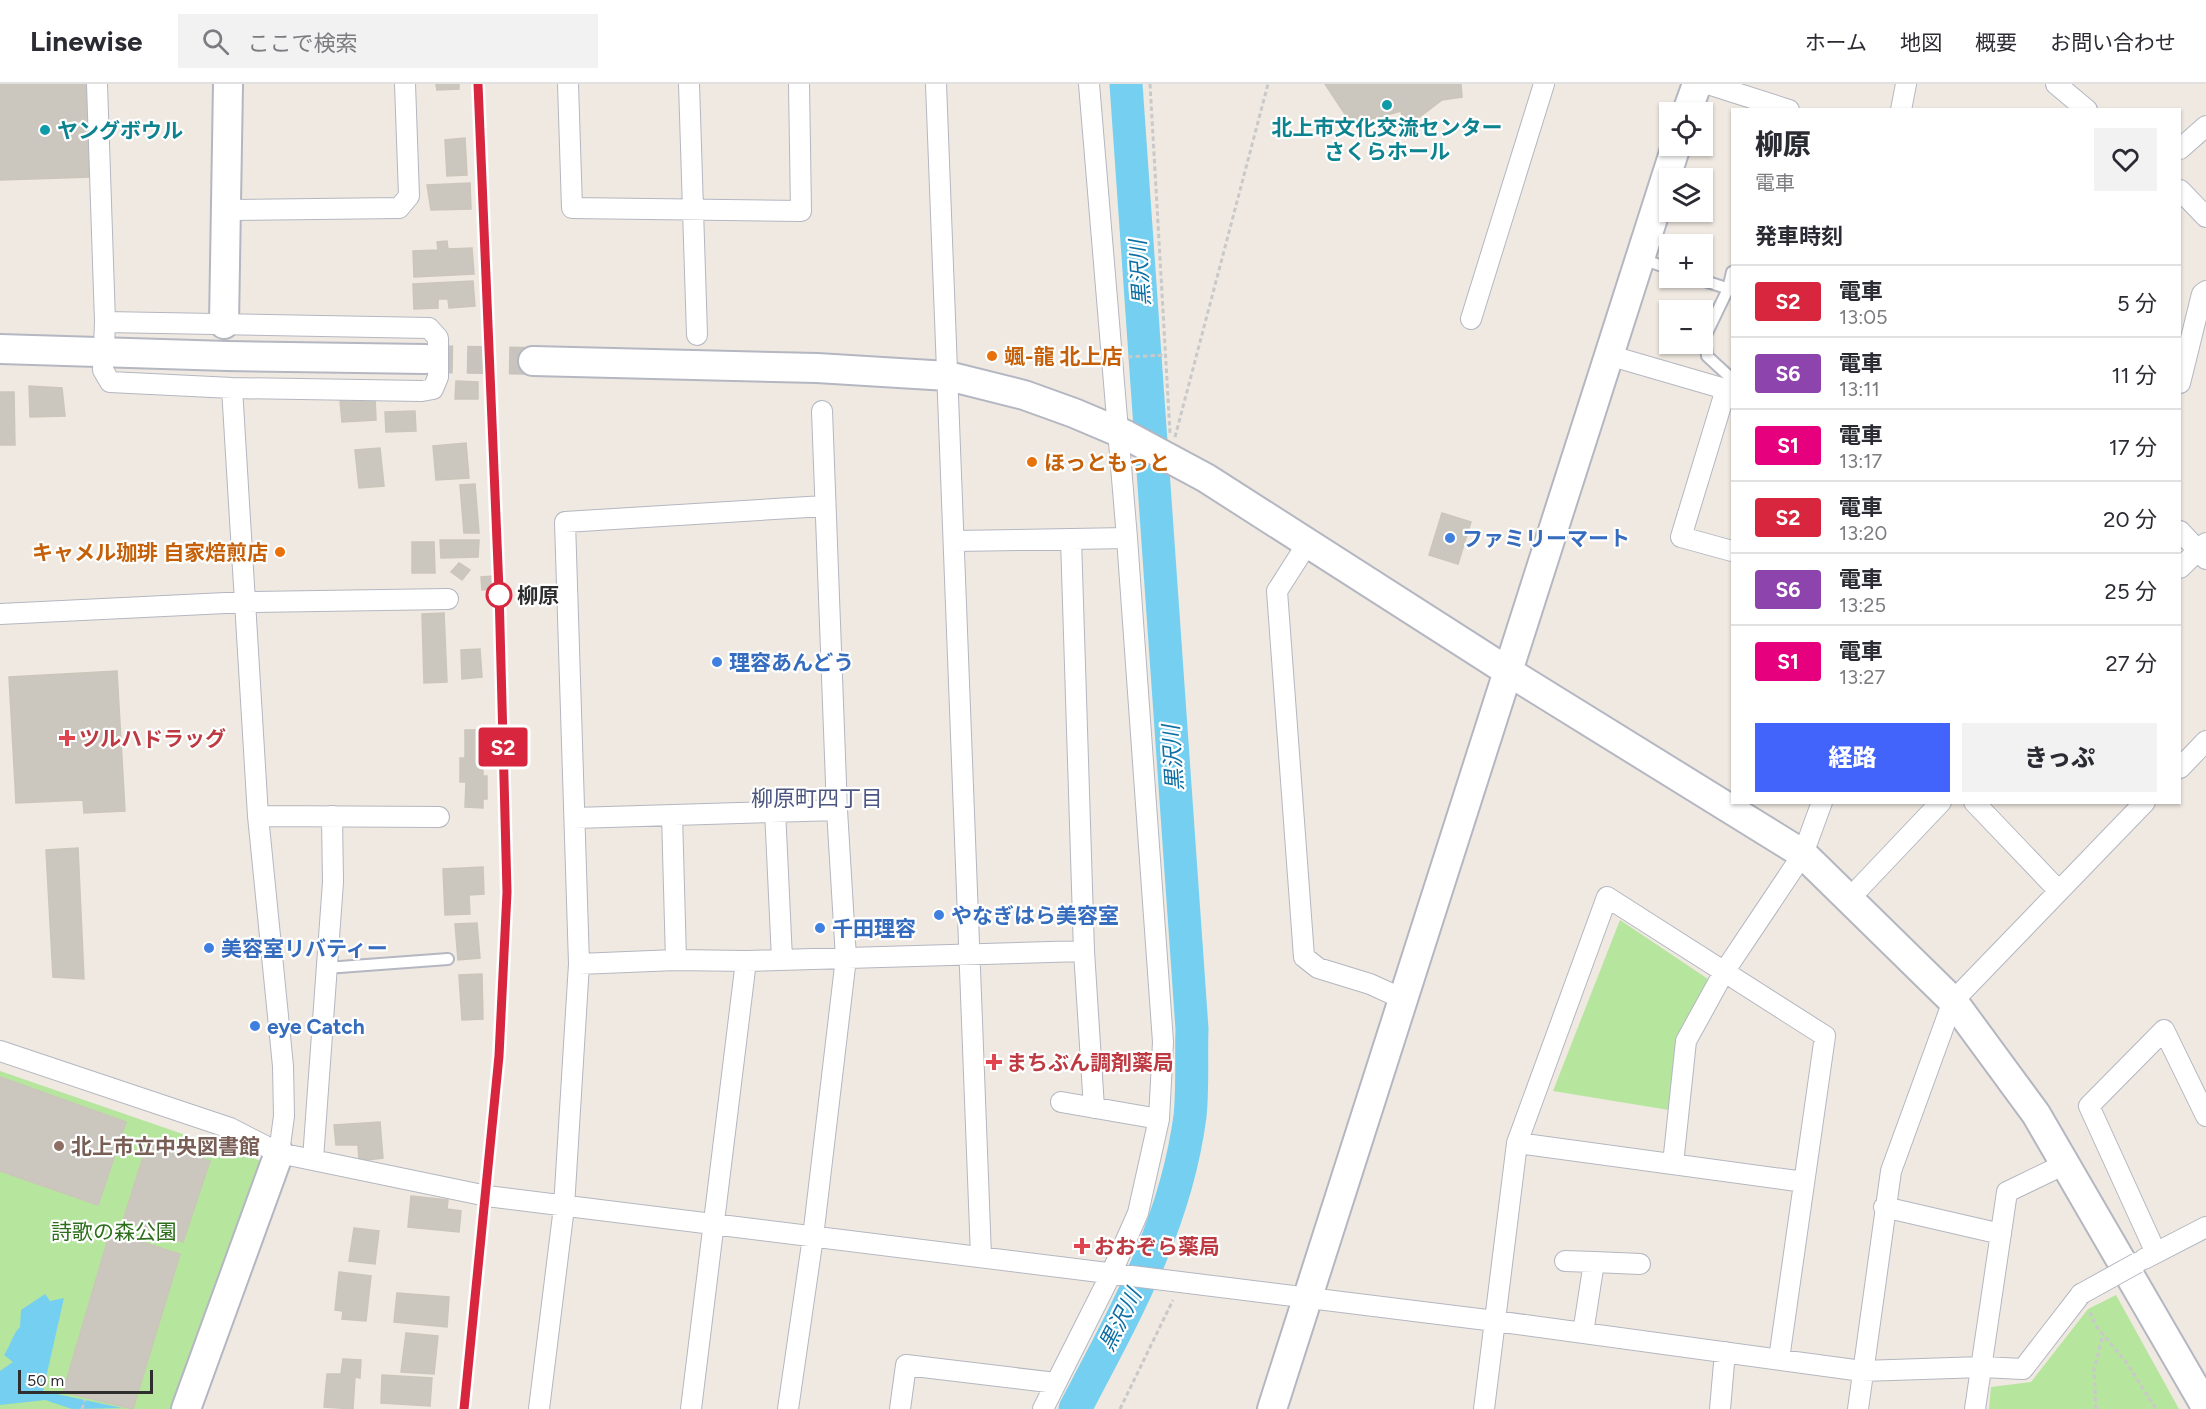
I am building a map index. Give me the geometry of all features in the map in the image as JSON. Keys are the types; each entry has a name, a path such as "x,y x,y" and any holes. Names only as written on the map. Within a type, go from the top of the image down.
{"street":[{"path":"97,84 105,322 103,370 110,382 232,388 434,389 438,377 438,338 429,328 105,322"},
{"path":"224,324 228,84"},
{"path":"227,210 399,208 408,196 405,84"},
{"path":"568,84 572,208 801,211 799,84"},
{"path":"689,84 698,335"},
{"path":"936,84 981,1256"},
{"path":"1043,1409 1116,1275 1138,1214 1159,1119 1163,1042 1121,433 1111,358 1089,84"},
{"path":"1472,319 1544,84"},
{"path":"1691,102 1697,84"},
{"path":"1708,84 1783,108"},
{"path":"1901,108 1906,84"},
{"path":"2056,84 2085,108"},
{"path":"2181,148 2206,126"},
{"path":"1272,1409 1673,156"},
{"path":"2181,191 2206,217"},
{"path":"2181,379 2202,294 2206,291"},
{"path":"0,349 425,359"},
{"path":"1608,355 1730,386 1681,537 1731,551"},
{"path":"532,361 817,368 948,376 1024,394 1171,455 1306,544 1803,854 1953,1001 2036,1113 2206,1407"},
{"path":"186,1409 279,1153 284,1116 283,1066 258,816 232,388"},
{"path":"788,1409 813,1237 846,958 837,810 822,411"},
{"path":"539,1409 564,1207 579,964 565,522 824,506"},
{"path":"2181,532 2203,551 2181,567"},
{"path":"954,541 1127,538"},
{"path":"1071,539 1084,951 1094,1108"},
{"path":"1306,544 1277,591 1304,957 1318,968 1370,984 1403,999"},
{"path":"0,614 246,602 448,599"},
{"path":"2181,767 2206,741"},
{"path":"1673,1164 1686,1041 1724,972 1803,854 1820,804"},
{"path":"1849,899 1939,804"},
{"path":"1976,804 2058,890"},
{"path":"1858,1409 1884,1207 1891,1171 1953,1001 2143,804"},
{"path":"574,818 774,810 837,810"},
{"path":"774,810 782,959"},
{"path":"672,815 676,960"},
{"path":"258,816 439,817"},
{"path":"314,1159 333,882 332,816"},
{"path":"1484,1409 1517,1143 1608,897 1825,1036 1779,1359"},
{"path":"579,964 1084,951"},
{"path":"691,1409 746,961"},
{"path":"2156,1253 2089,1106 2164,1030 2206,1116"},
{"path":"0,1051 230,1128 279,1153 487,1196 712,1226 981,1256 1116,1275 1495,1321 1862,1371 1982,1366 2023,1369 2081,1293 2206,1227"},
{"path":"1061,1102 1159,1119"},
{"path":"1517,1143 1804,1182"},
{"path":"1975,1409 2007,1192 2065,1164"},
{"path":"1884,1207 2001,1234"},
{"path":"1565,1260 1640,1264"},
{"path":"1583,1333 1594,1262"},
{"path":"1720,1409 1725,1352"},
{"path":"900,1409 906,1365 1056,1383"}],"lane":[{"path":"1640,258 1659,265"},
{"path":"1713,284 1730,289 1705,337 1707,356 1730,386"},
{"path":"326,968 448,959"}],"path":[{"path":"1150,84 1171,455"},
{"path":"1171,455 1268,84"},
{"path":"1111,358 1166,355"},
{"path":"1120,1409 1173,1282"},
{"path":"2081,1293 2103,1334 2126,1362 2156,1409"},
{"path":"2096,1409 2094,1370 2103,1334"},
{"path":"82,1409 85,1400"}],"green space":[{"path":"1620,920 1711,981 1678,1040 1669,1110 1553,1091"},
{"name":"詩歌の森公園","path":"0,1071 261,1161 173,1409 0,1409"},
{"path":"2116,1295 2179,1409 1989,1409 1991,1387 2031,1382 2088,1309"}],"water":[{"path":"45,1294 50,1301 64,1298 43,1391 122,1408 72,1409 45,1400 0,1405 0,1371 13,1362 4,1355 20,1327 21,1310"}],"building":[{"name":"ヤングボウル","path":"0,84 88,84 91,177 0,180"},
{"path":"436,84 459,84 459,89 437,90"},
{"name":"北上市文化交流センター さくらホール","path":"1325,84 1461,84 1462,97 1442,100 1404,129 1401,111 1352,125"},
{"path":"465,138 467,175 447,176 445,140"},
{"path":"470,183 471,209 431,210 427,185"},
{"path":"447,241 448,249 472,248 474,274 414,277 413,251 438,250 437,242"},
{"path":"473,281 475,306 449,308 448,299 438,299 438,308 414,309 413,284"},
{"path":"456,381 478,382 478,399 455,399"},
{"path":"29,386 62,388 65,416 30,417"},
{"path":"0,392 14,392 15,445 0,445"},
{"path":"375,398 376,420 342,422 340,400"},
{"path":"415,411 416,431 386,432 385,412"},
{"path":"466,443 469,478 436,480 433,446"},
{"path":"380,448 384,486 359,488 355,450"},
{"path":"475,484 479,533 464,533 460,485"},
{"name":"ファミリーマート","path":"1442,513 1471,522 1458,564 1429,555"},
{"path":"440,540 479,540 478,557 441,558"},
{"path":"412,542 434,542 435,573 412,573"},
{"path":"459,563 470,570 462,580 451,572"},
{"path":"493,576 494,589 482,590 481,577"},
{"path":"444,613 447,682 424,683 422,614"},
{"path":"480,649 482,677 462,679 461,650"},
{"name":"ツルハドラッグ","path":"117,671 125,811 84,813 83,800 16,803 9,677"},
{"path":"465,730 483,730 483,737 487,738 487,762 483,762 483,776 487,776 487,799 483,799 483,808 465,807 466,782 460,782 460,758 465,758"},
{"path":"78,848 84,979 53,977 46,850"},
{"path":"483,867 484,894 469,895 470,914 445,915 443,869"},
{"path":"477,923 480,958 458,960 455,924"},
{"path":"482,974 483,1019 462,1020 459,975"},
{"name":"北上市立中央図書館","path":"0,1077 126,1122 98,1205 0,1171"},
{"path":"380,1122 383,1158 359,1161 358,1145 336,1145 334,1125"},
{"path":"148,1141 210,1161 183,1242 123,1221"},
{"path":"411,1196 448,1200 447,1209 461,1211 459,1232 408,1227"},
{"path":"354,1228 379,1231 375,1264 349,1261"},
{"path":"110,1232 180,1254 133,1409 63,1392"},
{"path":"339,1272 371,1276 366,1321 342,1319 343,1311 335,1310"},
{"path":"397,1293 449,1297 447,1327 394,1322"},
{"path":"406,1333 438,1336 434,1374 401,1372"},
{"path":"343,1359 361,1360 360,1378 355,1377 353,1409 324,1407 327,1374 341,1374"},
{"path":"382,1375 432,1378 430,1406 381,1403"}],"waterway":[{"name":"黒沢川","path":"1075,1409 1130,1303 1161,1231 1183,1156 1191,1095 1192,1029 1126,84"}],"tunnel":[{"path":"425,359 533,361"}],"railway":[{"path":"464,1409 499,1056 507,892 499,590 478,84"}],"train":[{"name":"S2","path":"464,1409 487,1196 499,1056 507,892 499,590 478,84"}],"place":[{"name":"北上市文化交流センター さくらホール","path":"1387,105"},
{"name":"ヤングボウル","path":"45,130"},
{"name":"颯-龍 北上店","path":"992,356"},
{"name":"ほっともっと","path":"1032,462"},
{"name":"ファミリーマート","path":"1450,538"},
{"name":"キャメル珈琲 自家焙煎店","path":"280,552"},
{"name":"柳原","path":"499,595"},
{"name":"理容あんどう","path":"717,662"},
{"name":"ツルハドラッグ","path":"67,738"},
{"name":"やなぎはら美容室","path":"939,915"},
{"name":"千田理容","path":"820,928"},
{"name":"美容室リバティー","path":"209,948"},
{"name":"eye Catch","path":"255,1026"},
{"name":"まちぶん調剤薬局","path":"994,1062"},
{"name":"北上市立中央図書館","path":"59,1146"},
{"name":"おおぞら薬局","path":"1082,1246"}],"district":[{"name":"柳原町四丁目","path":"817,798"}]}
